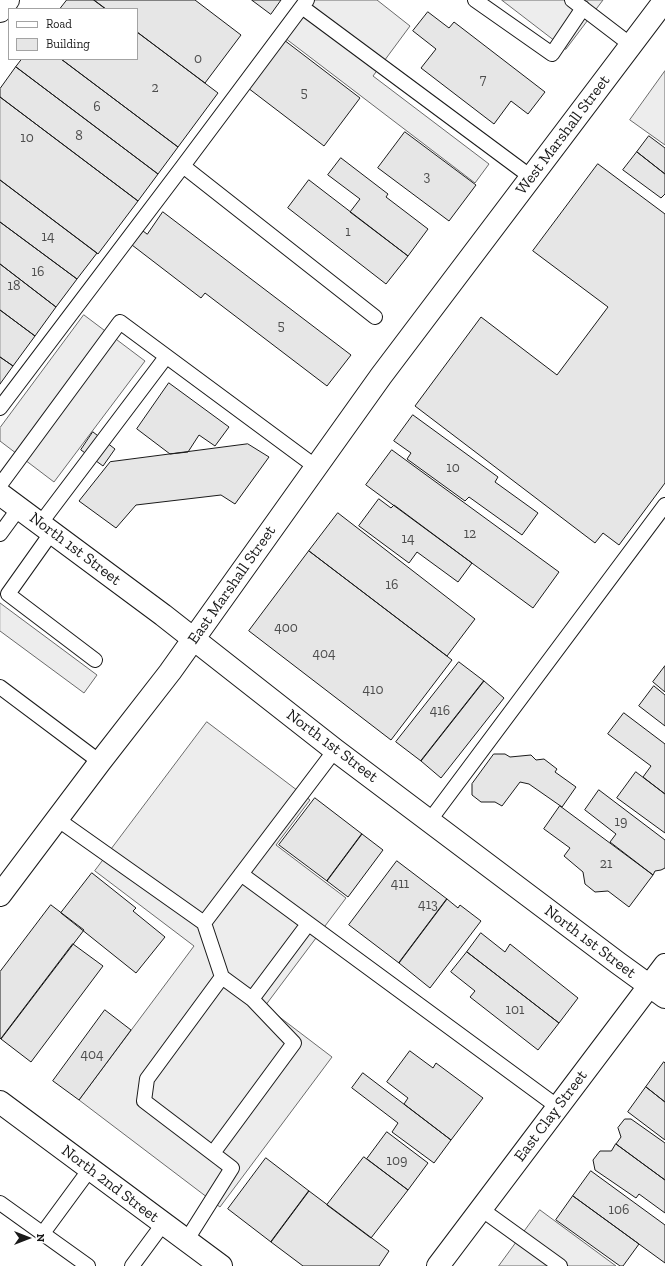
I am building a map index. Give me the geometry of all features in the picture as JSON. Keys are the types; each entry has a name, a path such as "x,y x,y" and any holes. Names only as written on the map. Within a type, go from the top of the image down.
{"street":[{"path":"0,11 8,0"},
{"name":"West Marshall Street","path":"460,270 665,0"},
{"name":"East Marshall Street","path":"0,895 170,672 381,376 460,270"},
{"name":"North 1st Street","path":"0,494 194,639 335,750 657,991"},
{"name":"East Clay Street","path":"438,1266 558,1107 657,991 665,965"},
{"name":"North 2nd Street","path":"0,1102 221,1266"}],"lane":[{"path":"475,0 552,54 578,4 631,45"},
{"path":"0,408 305,4 531,177"},
{"path":"183,166 375,317"},
{"path":"0,485 120,322 316,467"},
{"path":"95,660 8,594 46,528 166,357"},
{"path":"430,820 665,505"},
{"path":"0,534 19,508"},
{"path":"0,687 100,762"},
{"path":"204,923 335,750"},
{"path":"57,819 204,923 222,977 252,999 294,1043 213,1153"},
{"path":"241,874 558,1107"},
{"path":"252,999 308,924"},
{"path":"186,1241 232,1168 144,1101 147,1079 222,977"},
{"path":"43,1233 90,1169"},
{"path":"0,1203 88,1266"},
{"path":"481,1209 560,1266"},
{"path":"132,1266 163,1224"}],"shaded area":[{"path":"307,0 377,0 410,26 373,76 489,164 475,183 281,35"},
{"path":"502,0 603,0 566,49"},
{"path":"665,71 665,145 630,120"},
{"path":"84,315 145,361 54,482 0,441 0,428"},
{"path":"0,603 97,675 84,693 0,631"},
{"path":"207,722 310,800 276,845 346,898 265,1006 332,1057 220,1207 79,1100 194,946 95,871"},
{"path":"540,1210 616,1266 499,1266"}],"building":[{"path":"67,0 94,0 105,8 61,8"},
{"path":"94,0 195,0 241,35 205,83 138,33 138,8 105,8"},
{"path":"252,0 281,0 271,14"},
{"path":"428,12 449,28 454,22 545,92 528,114 511,101 494,124 421,68 436,49 413,31"},
{"path":"138,33 218,93 178,147 62,60 138,60"},
{"path":"284,40 360,98 324,146 248,88"},
{"path":"21,60 62,60 178,147 158,174 16,67"},
{"path":"16,67 158,174 138,201 0,97 0,89"},
{"path":"0,97 138,201 98,254 0,180"},
{"path":"405,132 476,185 449,221 378,168"},
{"path":"649,136 665,148 665,174 637,152"},
{"path":"637,152 665,174 665,194 661,198 623,170"},
{"path":"341,158 388,194 386,197 428,229 408,256 350,212 360,199 328,175"},
{"path":"598,164 665,214 665,483 619,545 603,533 595,543 415,406 481,317 557,375 608,307 533,251"},
{"path":"0,180 97,253 77,279 0,222"},
{"path":"309,180 408,256 386,284 288,208"},
{"path":"163,212 351,355 327,386 205,293 201,298 132,245 143,231 147,234"},
{"path":"0,222 77,279 56,307 0,264"},
{"path":"0,264 56,307 35,336 0,310"},
{"path":"0,310 35,336 13,366 0,357"},
{"path":"0,357 13,366 0,384"},
{"path":"169,383 229,427 215,446 199,435 188,452 170,454 137,429"},
{"path":"413,415 498,477 495,482 538,513 522,535 469,497 465,501 407,459 411,453 394,441"},
{"path":"93,432 115,449 103,466 81,450"},
{"path":"248,444 269,457 235,504 221,495 136,505 116,528 79,501 110,462"},
{"path":"392,450 559,572 533,608 366,485"},
{"path":"379,499 391,508 394,505 472,563 458,582 417,552 409,563 359,526"},
{"path":"338,513 475,619 447,656 309,551"},
{"path":"309,551 452,660 391,740 249,631"},
{"path":"459,662 484,681 421,761 396,742"},
{"path":"665,666 665,692 653,682"},
{"path":"484,681 504,698 441,778 421,761"},
{"path":"654,686 665,695 665,726 639,706"},
{"path":"624,713 665,744 665,794 643,777 651,766 608,734"},
{"path":"494,754 505,754 510,757 531,755 536,760 544,759 557,769 555,772 576,787 562,807 529,784 520,782 502,806 495,802 481,802 472,795 472,784"},
{"path":"636,772 665,794 665,833 617,798"},
{"path":"599,790 665,840 665,868 655,871 653,875 610,842 616,834 585,810"},
{"path":"315,798 362,834 327,881 279,845"},
{"path":"560,806 653,875 629,907 608,891 595,892 585,884 583,872 564,856 570,848 544,829"},
{"path":"362,834 383,850 348,897 327,881"},
{"path":"397,861 447,899 399,963 349,925"},
{"path":"92,873 136,908 133,911 165,937 136,973 61,913"},
{"path":"447,899 458,908 460,905 481,921 430,988 399,963"},
{"path":"51,905 84,930 1,1039 0,972"},
{"path":"481,933 505,952 510,944 578,998 559,1023 467,952"},
{"path":"73,944 103,966 31,1062 1,1039"},
{"path":"467,952 559,1023 538,1050 470,997 475,991 451,972"},
{"path":"105,1010 131,1030 79,1100 53,1081"},
{"path":"410,1051 433,1068 436,1063 483,1098 451,1140 404,1104 408,1098 387,1082"},
{"path":"664,1062 665,1063 665,1102 646,1087"},
{"path":"363,1073 451,1140 434,1163 392,1132 398,1123 352,1088"},
{"path":"646,1087 665,1102 665,1140 628,1112"},
{"path":"625,1119 631,1119 665,1143 665,1180 616,1144 621,1137 618,1128"},
{"path":"387,1132 428,1163 408,1190 367,1159"},
{"path":"616,1144 665,1180 665,1213 639,1194 636,1198 595,1170 593,1160 600,1151 611,1151"},
{"path":"364,1157 408,1190 371,1238 327,1205"},
{"path":"266,1158 309,1191 271,1242 228,1209"},
{"path":"591,1171 665,1225 665,1263 573,1196"},
{"path":"309,1191 389,1251 379,1266 303,1266 271,1242"},
{"path":"573,1196 639,1244 623,1266 620,1266 556,1220"}]}
